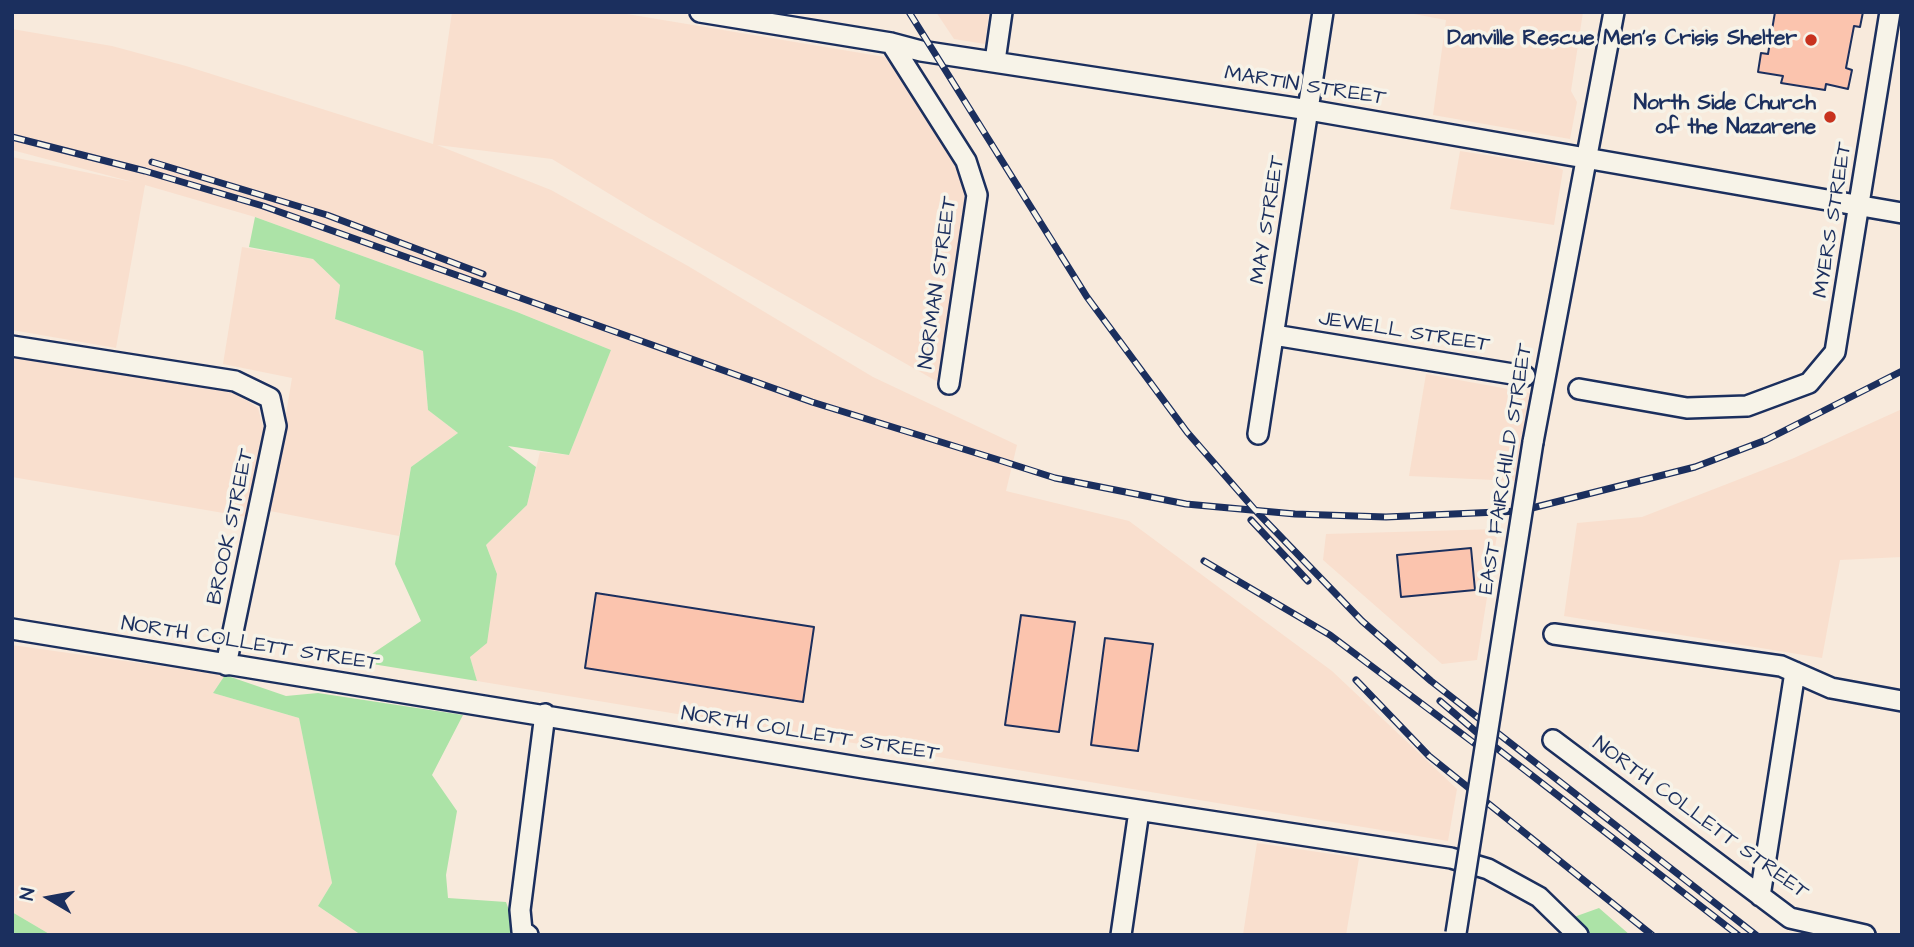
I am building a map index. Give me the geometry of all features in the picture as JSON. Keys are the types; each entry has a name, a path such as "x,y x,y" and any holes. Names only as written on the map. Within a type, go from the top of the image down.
{"street":[{"name":"MARTIN STREET","path":"700,12 891,43 921,51 1309,110 1902,213"},
{"path":"995,61 1002,12"},
{"name":"MAY STREET","path":"1258,434 1323,12"},
{"name":"EAST FAIRCHILD STREET","path":"1456,934 1533,442 1614,12"},
{"name":"MYERS STREET","path":"1579,389 1687,408 1747,407 1809,383 1835,352 1890,12"},
{"name":"NORMAN STREET","path":"891,43 967,162 976,195 949,384"},
{"name":"JEWELL STREET","path":"1274,335 1525,376"},
{"name":"BROOK STREET","path":"12,346 236,381 270,398 276,426 226,665"},
{"name":"NORTH COLLETT STREET","path":"12,629 1139,811 1451,858 1488,869 1539,897 1578,935"},
{"path":"1554,634 1781,666 1831,688 1902,701"},
{"path":"1760,896 1796,672"},
{"path":"525,933 520,910 545,714"},
{"name":"NORTH COLLETT STREET","path":"1553,740 1790,918 1865,935"},
{"path":"1121,935 1139,811"}],"shaded area":[{"path":"452,12 615,12 885,57 962,171 965,196 938,382 649,218 552,159 437,145 551,190 688,266 873,377 1017,445 1006,491 1129,521 1332,671 1457,789 1448,841 477,681 470,657 497,574 486,545 527,505 540,452 569,455 611,350 517,312 255,217 145,185 116,348 12,330 12,157 133,182 12,150 12,29 112,46 186,66 433,144"},
{"path":"936,12 989,12 985,44 954,39"},
{"path":"1403,12 1583,12 1571,91 1577,102 1570,139 1433,115 1446,20"},
{"path":"1460,151 1556,166 1563,170 1554,225 1450,209"},
{"path":"242,247 313,259 340,285 335,319 423,351 428,410 458,433 411,467 399,536 270,511 292,378 223,364"},
{"path":"12,357 236,393 258,408 264,430 247,517 12,477"},
{"path":"1426,374 1530,393 1515,481 1409,476"},
{"path":"1902,409 1902,557 1840,560 1822,658 1564,616 1577,523 1642,517 1794,458"},
{"path":"1498,529 1477,660 1442,664 1323,560 1326,534"},
{"path":"12,645 225,675 213,693 299,718 332,883 318,906 361,935 51,935 12,912"},
{"path":"1257,843 1359,858 1346,935 1243,935"}],"green space":[{"path":"255,217 517,312 611,350 569,455 508,446 536,467 527,505 486,545 497,574 487,643 470,657 477,681 360,662 421,621 395,564 411,467 458,433 428,410 423,351 335,319 340,285 313,259 249,247"},
{"path":"225,675 286,696 318,693 463,715 432,775 457,811 446,875 448,898 506,902 518,935 361,935 318,906 332,883 299,718 213,693"},
{"path":"1599,908 1630,935 1592,935 1574,917"},
{"path":"12,912 51,935 12,935"}],"building":[{"name":"Danville Rescue Men’s Crisis Shelter","path":"1775,12 1863,12 1860,27 1854,26 1846,68 1852,70 1848,89 1826,84 1825,90 1781,83 1783,76 1758,72 1761,53 1768,54"},
{"path":"1471,548 1475,590 1401,597 1397,555"},
{"path":"596,593 814,627 803,702 585,668"},
{"path":"1021,615 1075,622 1059,732 1005,725"},
{"path":"1105,638 1153,644 1138,751 1091,745"}],"railway":[{"path":"909,12 1087,297 1187,432 1255,510 1362,621 1431,681 1756,935"},
{"path":"12,137 145,171 263,206 812,402 1055,478 1186,504 1295,514 1386,517 1520,511 1695,467 1766,440 1902,371"},
{"path":"152,162 327,215 483,274"},
{"path":"1251,520 1308,581"},
{"path":"1204,561 1330,635 1482,749"},
{"path":"1356,680 1429,756 1652,935"},
{"path":"1440,701 1481,736 1738,935"}],"place":[{"name":"Danville Rescue Men’s Crisis Shelter","path":"1811,40"},
{"name":"North Side Church of the Nazarene","path":"1830,117"}]}
